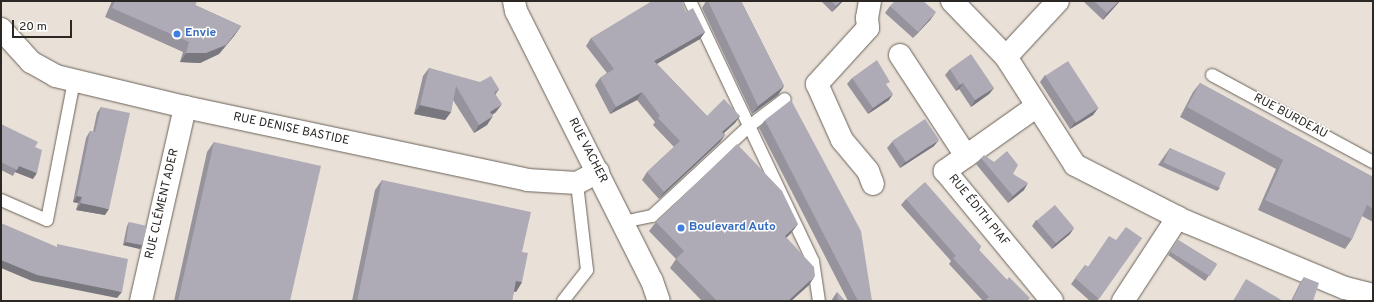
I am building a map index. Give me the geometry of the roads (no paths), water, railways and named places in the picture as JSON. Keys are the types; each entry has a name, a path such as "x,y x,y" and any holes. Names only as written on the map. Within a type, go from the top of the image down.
{"street":[{"name":"RUE VACHER","path":"514,1 516,11 652,280 659,301"},
{"path":"870,1 867,18 868,28 817,84 842,140 868,171 873,184"},
{"path":"952,1 1006,57 1075,165 1178,218 1345,288 1373,296"},
{"path":"1006,57 1058,1"},
{"name":"RUE DENISE BASTIDE","path":"1,29 31,62 56,76 186,107 527,180 577,183"},
{"path":"900,56 966,156"},
{"name":"RUE ÉDITH PIAF","path":"1037,106 945,171 1052,301"},
{"name":"RUE CLÉMENT ADER","path":"141,301 186,107"},
{"path":"577,183 598,172"},
{"path":"1123,301 1178,218"}],"lane":[{"path":"690,1 748,127 813,261 819,301"},
{"name":"RUE BURDEAU","path":"1212,75 1371,157"},
{"path":"1,200 47,220 74,80"},
{"path":"623,222 652,216 748,127 785,99"},
{"path":"563,301 587,270 577,183"}],"place":[{"name":"Envie","path":"177,34"},
{"name":"Boulevard Auto","path":"681,228"}]}
